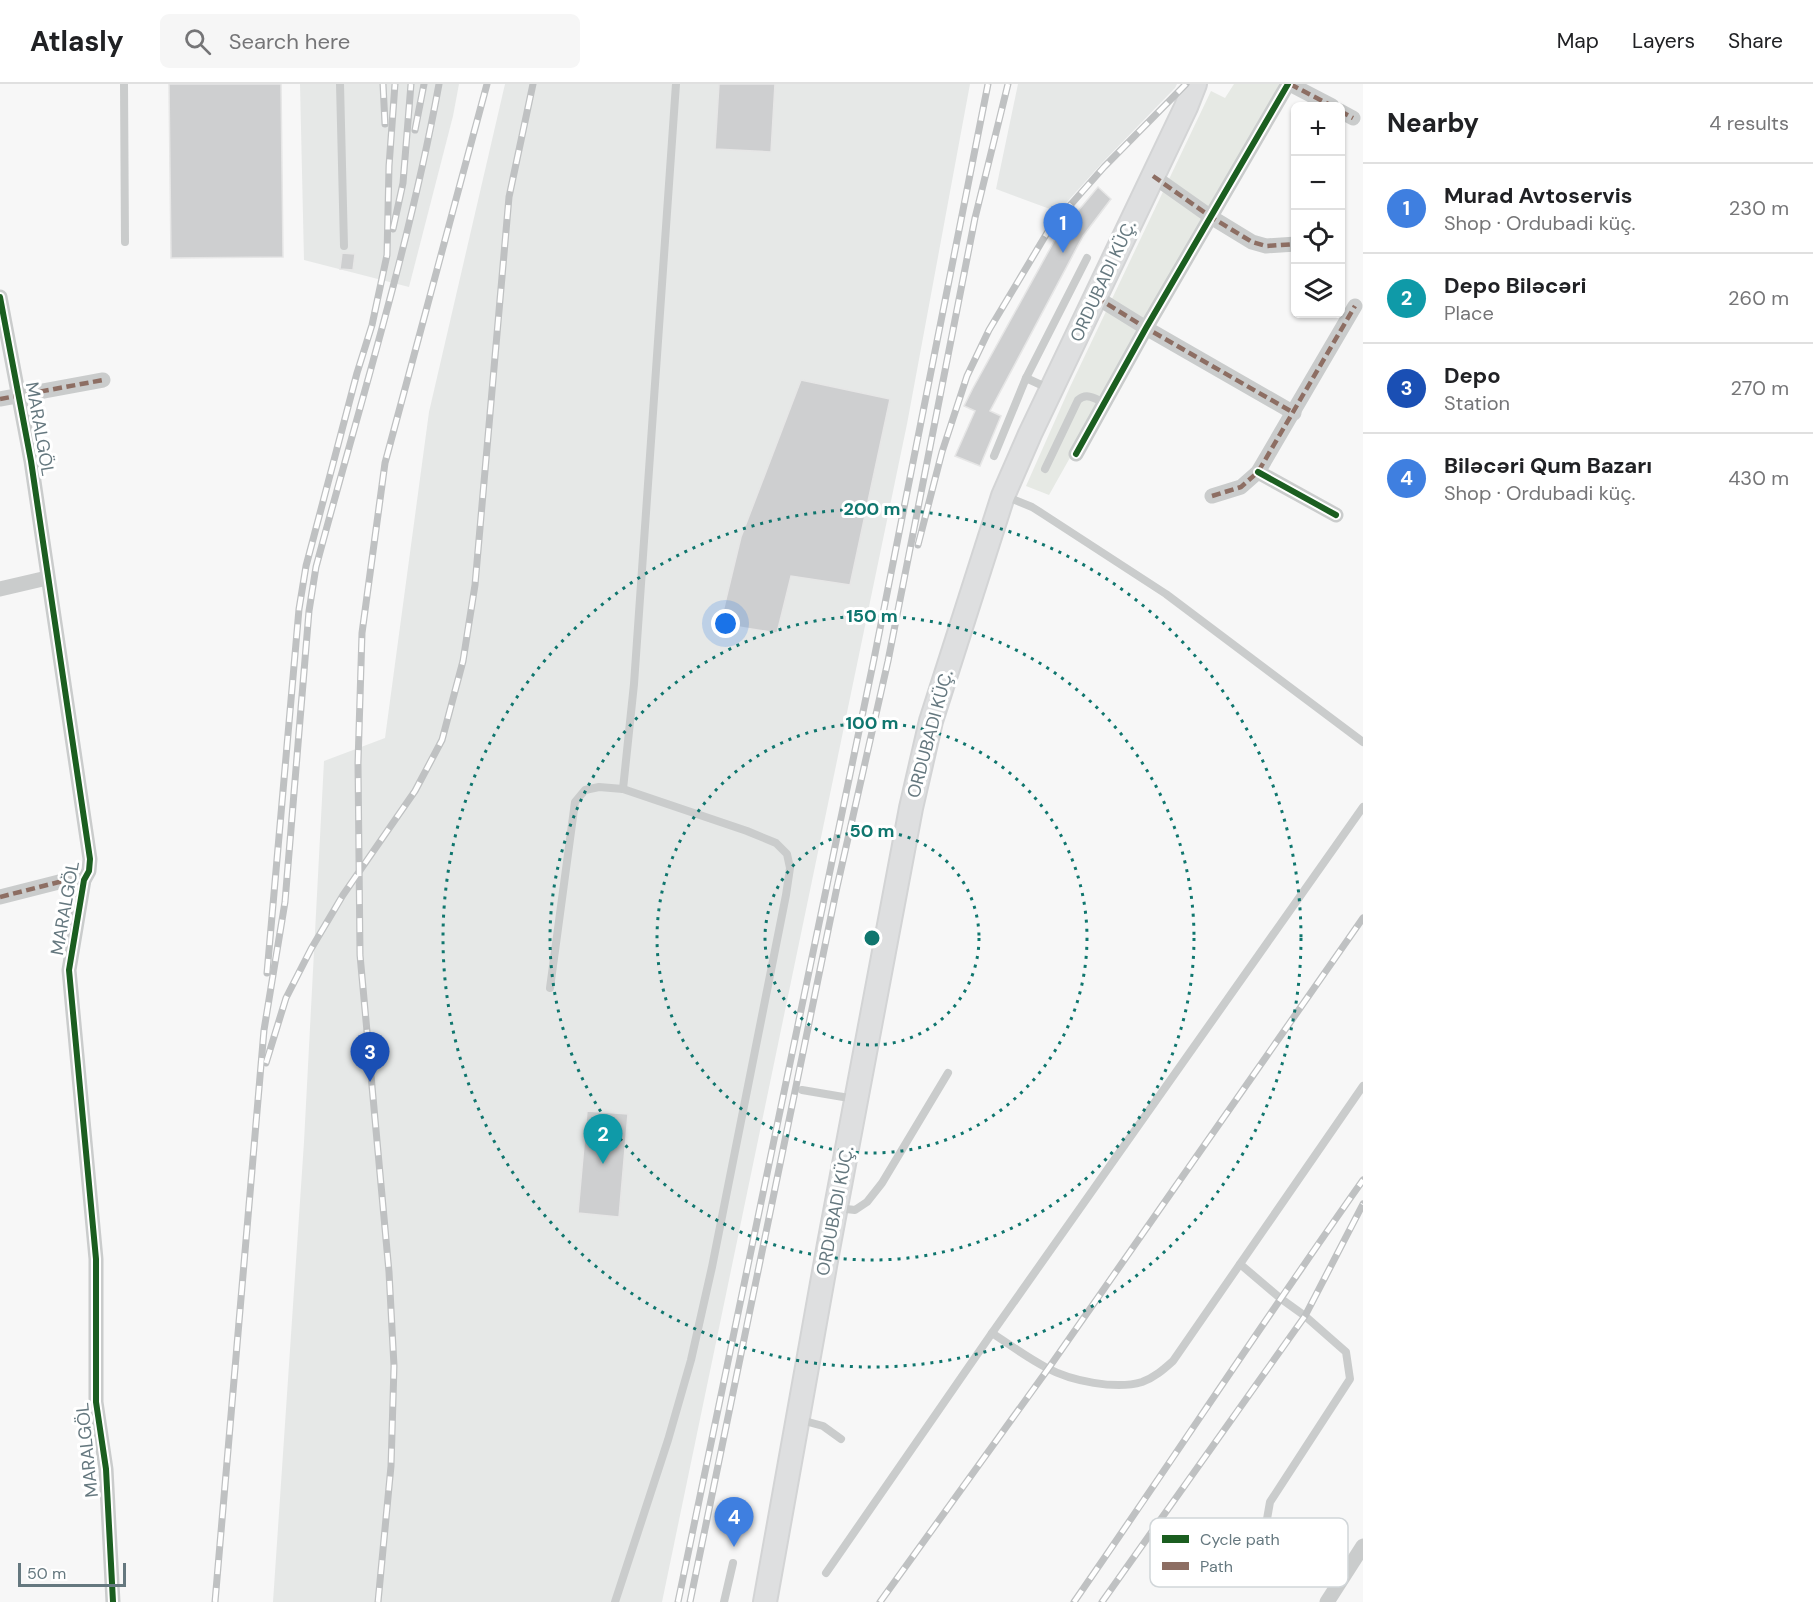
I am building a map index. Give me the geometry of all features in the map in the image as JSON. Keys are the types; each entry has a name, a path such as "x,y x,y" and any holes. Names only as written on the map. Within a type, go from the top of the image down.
{"main road":[{"name":"ORDUBADI KÜÇ.","path":"765,1602 835,1208 919,770 939,693 1003,496 1195,84"}],"street":[{"path":"1077,454 1146,328 1289,84 1324,102"},
{"path":"1153,176 1211,217 1252,242 1266,246 1291,244"},
{"name":"MARALGÖL","path":"0,297 31,461 90,859 89,871 84,880 69,970 96,1259 96,1402 106,1469 113,1602"},
{"path":"1096,297 1294,413"},
{"path":"1212,496 1241,487 1258,472 1355,306"},
{"path":"0,399 103,381"},
{"path":"1258,472 1336,515"},
{"path":"0,589 47,578"},
{"path":"0,897 59,882 84,880"},
{"path":"1348,1569 1363,1546"},
{"path":"1327,1602 1337,1587"}],"lane":[{"path":"124,84 125,242"},
{"path":"340,84 344,246"},
{"path":"623,789 634,684 676,84"},
{"path":"994,456 1026,378 1087,258"},
{"path":"1026,378 1052,389"},
{"path":"1045,469 1078,400 1088,395 1105,404"},
{"path":"1003,496 1032,507 1166,594 1363,742"},
{"path":"550,988 575,802 585,790 599,787 623,789 747,831 776,843 787,854 790,868 712,1267 668,1440 615,1602"},
{"path":"826,1573 992,1333 1363,807"},
{"path":"835,1208 855,1210 867,1202 882,1183 948,1073"},
{"path":"992,1333 1048,1369 1065,1376 1103,1384 1122,1385 1141,1382 1159,1374 1173,1361 1363,1086"},
{"path":"802,1090 856,1099"},
{"path":"1240,1264 1346,1352 1350,1367 1350,1379 1270,1502 1267,1518"},
{"path":"796,1419 823,1426 841,1439"},
{"path":"724,1602 732,1563"}],"shaded area":[{"path":"300,84 459,84 453,116 409,287 304,260"},
{"path":"505,84 970,84 907,424 662,1602 273,1602 304,1142 324,761 385,738 429,412"},
{"path":"1018,84 1177,84 1058,212 996,189"},
{"path":"1234,84 1280,84 1049,495 1026,486 1070,387 1211,91 1225,98"}],"building":[{"path":"169,84 281,84 283,257 171,258"},
{"path":"719,84 775,84 771,152 715,149"},
{"path":"1098,187 1111,199 1083,236 990,411 1001,416 980,466 955,456 975,411 964,406 973,388 1057,236"},
{"path":"342,253 355,254 353,270 340,269"},
{"path":"801,380 890,399 850,585 791,576 777,633 720,624 741,537"},
{"path":"587,1111 628,1114 619,1217 578,1213"}],"railway":[{"path":"383,84 385,124"},
{"path":"267,973 299,609 306,566 372,325 387,255 389,166 395,84"},
{"path":"393,229 403,183 411,84"},
{"path":"415,130 424,84"},
{"path":"215,1602 264,1030 285,902 309,611 316,567 398,267 439,84"},
{"path":"378,1602 391,1466 394,1366 389,1272 360,955 358,763 362,633 385,463 487,84"},
{"path":"266,1063 286,998 311,949 343,895 415,791 442,740 463,661 475,585 509,197 533,84"},
{"path":"678,1602 874,659 988,84"},
{"path":"690,1602 837,887 888,661 975,218 1008,84"},
{"path":"918,545 942,452 967,376 989,330 1050,228 1104,167 1186,84"},
{"path":"880,1602 1048,1369 1363,918"},
{"path":"1074,1602 1363,1180"},
{"path":"1162,1518 1305,1316 1363,1204"},
{"path":"1102,1602 1150,1534"}],"marked path":[{"path":"1290,84 1324,102"},
{"path":"1345,114 1353,118"},
{"path":"1153,176 1211,217 1252,242 1266,246 1291,244"},
{"path":"1096,297 1294,413"},
{"path":"1212,496 1241,487 1258,472 1355,306"},
{"path":"0,399 103,380"},
{"path":"0,897 59,882 84,880"}],"cycle path":[{"path":"1076,454 1146,328 1288,84"},
{"path":"0,297 31,461 90,859 89,871 84,880 69,970 96,1259 96,1402 106,1469 113,1602"},
{"path":"1258,472 1336,515"}],"place":[{"name":"Murad Avtoservis","path":"1063,253"},
{"name":"Depo","path":"370,1082"},
{"name":"Depo Biləcəri","path":"603,1164"},
{"name":"Biləcəri Qum Bazarı","path":"734,1547"}]}
